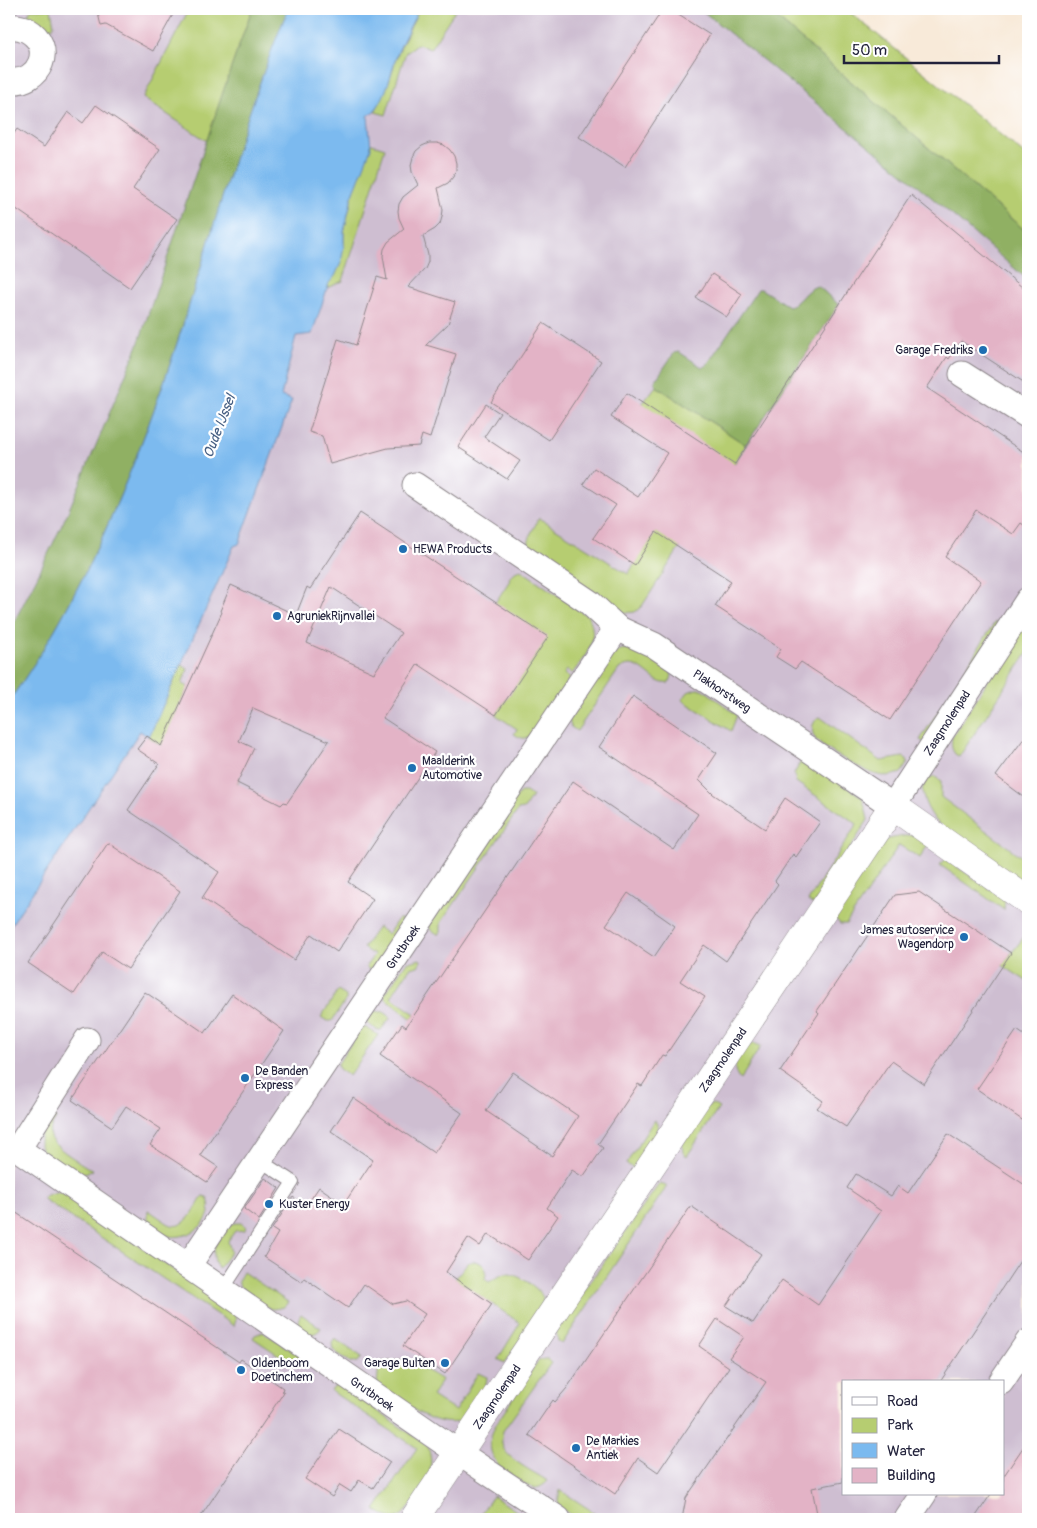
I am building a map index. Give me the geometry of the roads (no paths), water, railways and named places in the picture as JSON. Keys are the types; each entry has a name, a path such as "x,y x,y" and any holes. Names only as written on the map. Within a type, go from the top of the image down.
{"street":[{"path":"9,27 21,27 33,33 39,41 42,50 41,62 36,72 27,79 18,82 9,81"},
{"path":"962,374 1028,416"},
{"name":"Plakhorstweg","path":"414,484 589,602 617,628 654,645 893,806 1028,901"},
{"name":"Zaagmolenpad","path":"414,1519 893,806 1028,600"},
{"name":"Grutbroek","path":"188,1266 617,628"},
{"name":"Grutbroek","path":"87,1040 18,1149 459,1454 558,1519"},
{"path":"1002,1380 1028,1342"},
{"path":"907,1519 923,1496"}],"lane":[{"path":"222,1291 293,1182 259,1160"}],"water":[{"name":"Oude IJssel","path":"288,9 419,9 398,52 384,96 374,111 368,116 371,148 352,197 344,232 341,263 335,276 329,283 312,334 296,336 281,396 292,400 239,544 234,546 149,737 140,731 9,928 9,701 47,643 70,603 101,540 134,462 173,355 258,88"}],"place":[{"name":"Garage Fredriks","path":"983,350"},
{"name":"HEWA Products","path":"403,549"},
{"name":"AgruniekRijnvallei","path":"277,616"},
{"name":"Maalderink Automotive","path":"412,768"},
{"name":"James autoservice Wagendorp","path":"964,937"},
{"name":"De Banden Express","path":"245,1078"},
{"name":"Kuster Energy","path":"269,1204"},
{"name":"Garage Bulten","path":"445,1363"},
{"name":"Oldenboom Doetinchem","path":"241,1370"},
{"name":"De Markies Antiek","path":"576,1448"}]}
